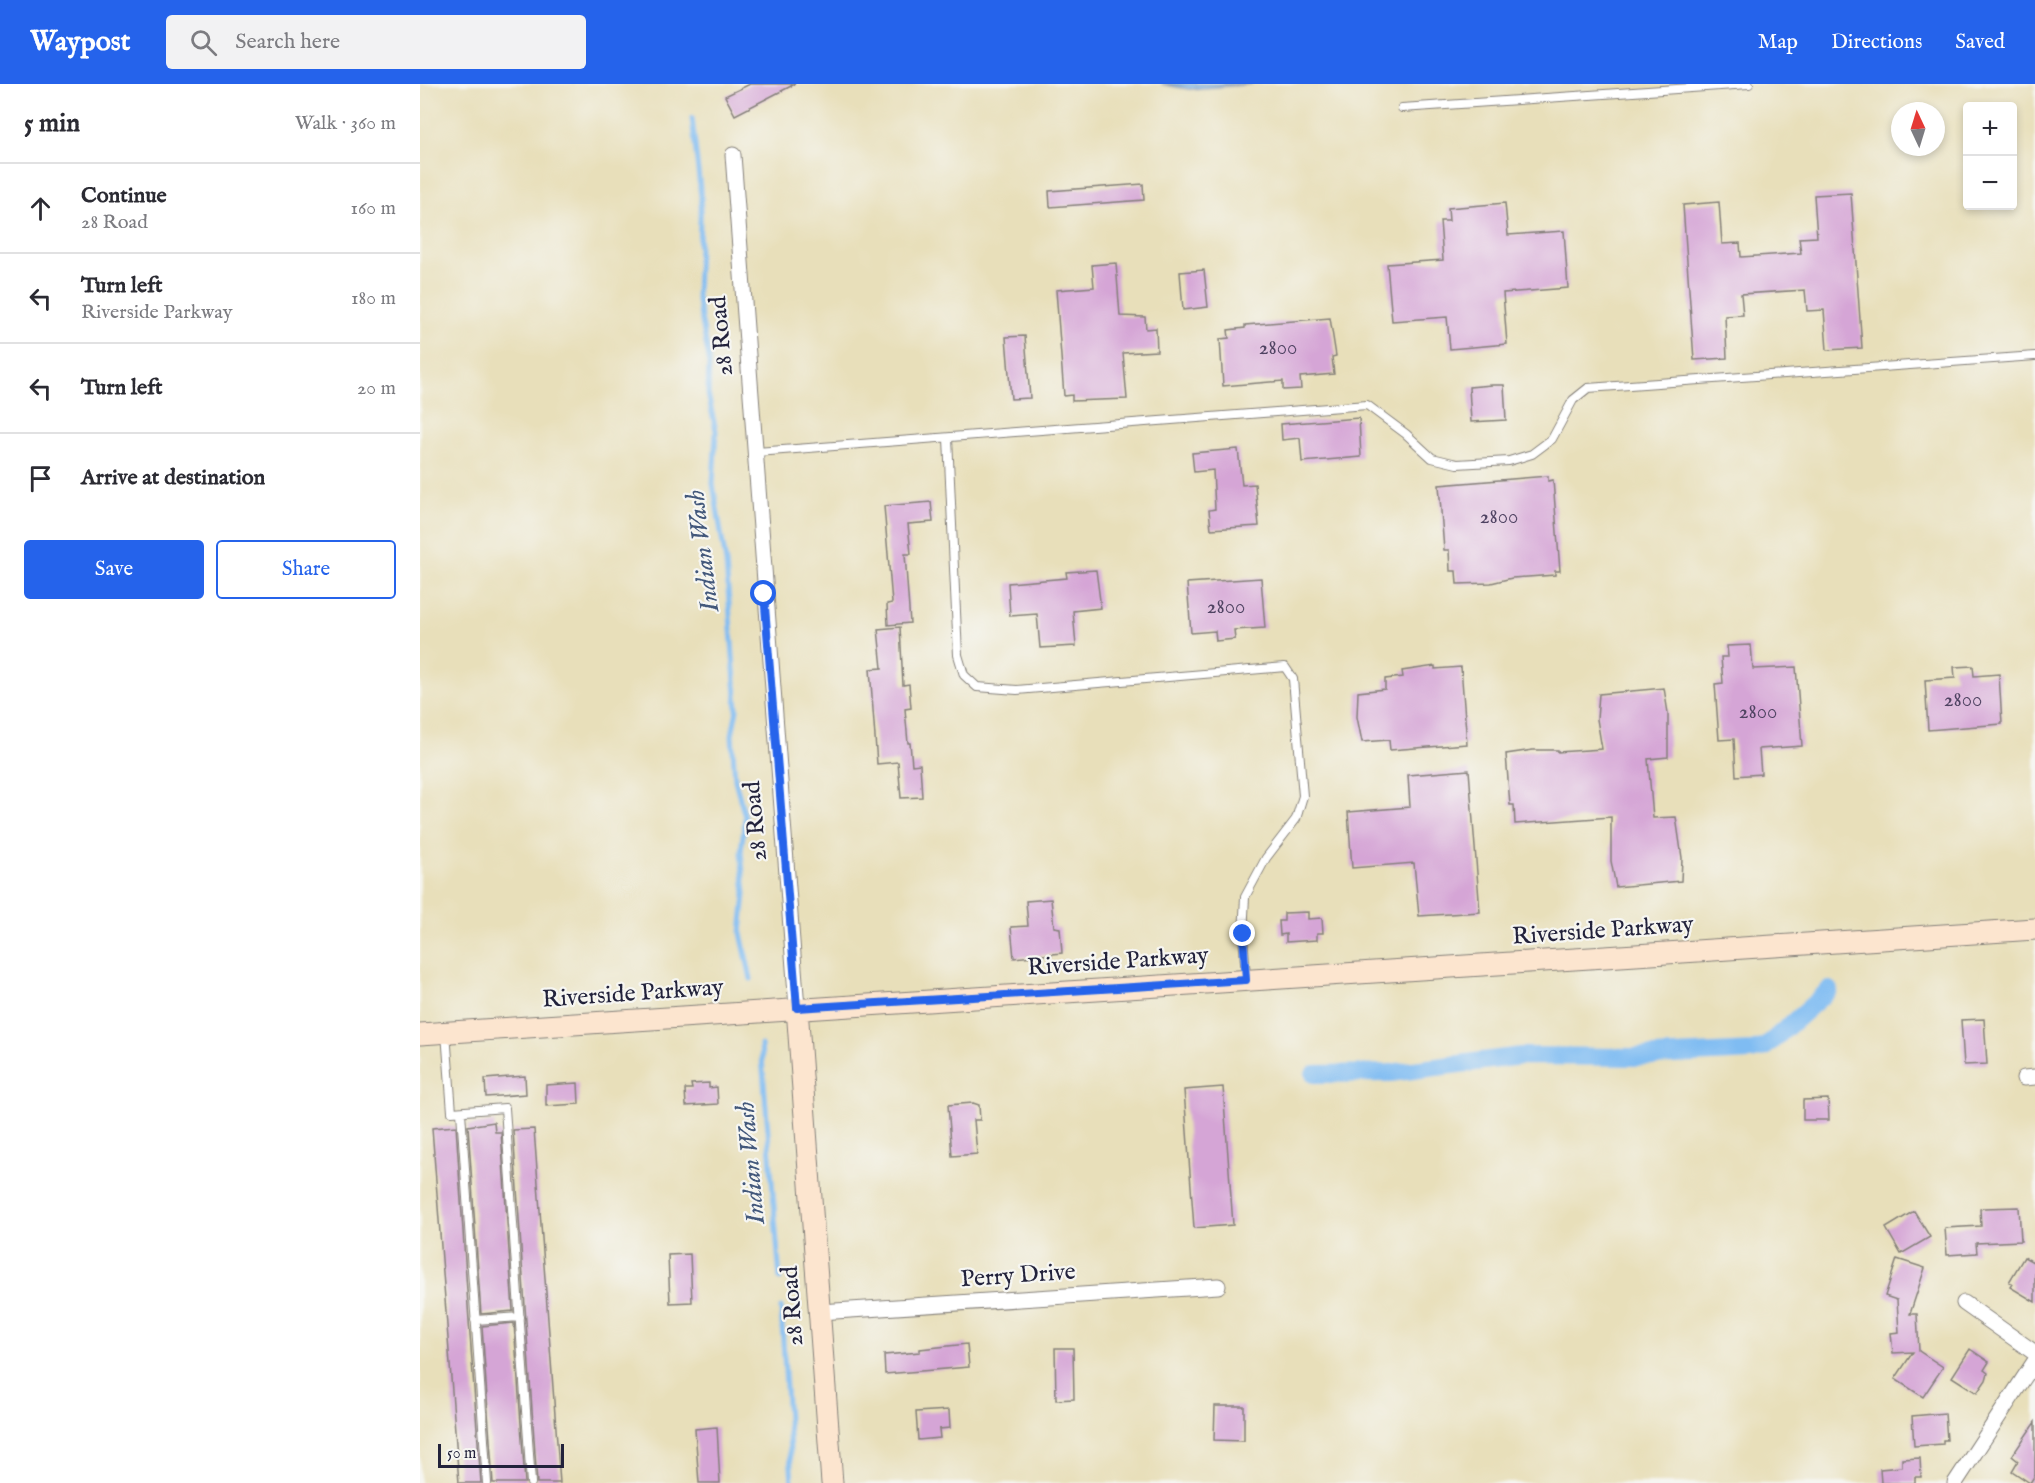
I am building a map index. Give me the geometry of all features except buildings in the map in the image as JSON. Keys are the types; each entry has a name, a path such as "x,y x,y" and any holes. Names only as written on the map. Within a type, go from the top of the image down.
{"main road":[{"name":"Riverside Parkway","path":"420,1034 2035,929"},
{"name":"28 Road","path":"797,1008 832,1483"}],"street":[{"name":"28 Road","path":"733,155 757,452 764,594 797,1008"},
{"name":"Perry Drive","path":"820,1312 1218,1286"},
{"path":"1964,1303 2035,1353"},
{"path":"1955,1483 2035,1361"}],"lane":[{"path":"1402,108 1749,84"},
{"path":"757,452 1367,405 1407,434 1432,458 1457,464 1509,460 1532,454 1552,439 1573,400 1588,388 2035,356"},
{"path":"948,438 958,655 964,675 977,687 1017,690 1285,667 1293,679 1303,796 1296,819 1266,858 1245,897 1243,934 1246,980"},
{"path":"446,1032 452,1112 505,1108 531,1483"},
{"path":"460,1112 487,1483"},
{"path":"475,1320 520,1317"}],"water":[{"path":"1161,84 1252,84 1189,89"}],"waterway":[{"name":"Indian Wash","path":"692,118 701,197 697,296 709,359 708,394 716,431 713,484 726,563 737,709 732,735 735,780 745,817 741,852 745,894 741,933 751,979"},
{"path":"1314,1074 1390,1073 1521,1056 1635,1057 1752,1051 1765,1047 1829,990"},
{"name":"Indian Wash","path":"761,1045 780,1279"},
{"name":"Indian Wash","path":"781,1308 792,1483"}],"route":[{"path":"764,594 797,1008 1246,980 1243,934"}]}
